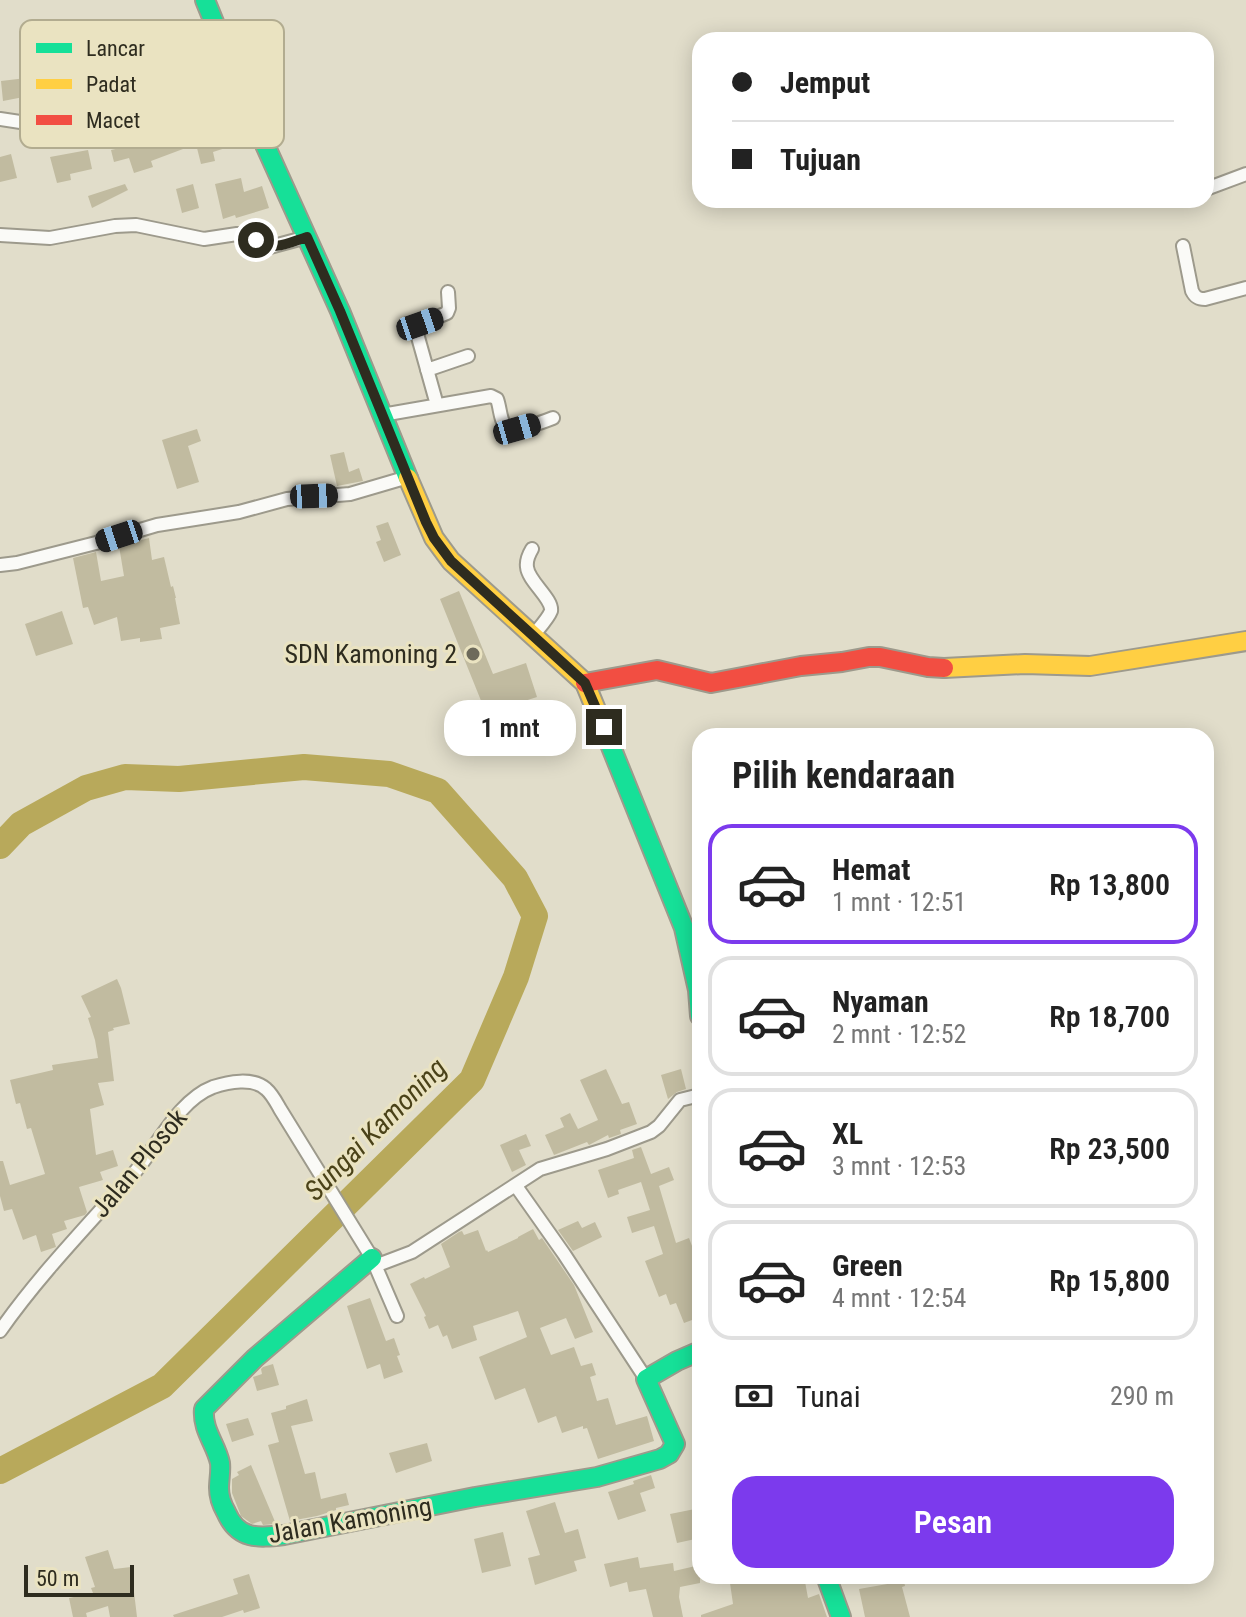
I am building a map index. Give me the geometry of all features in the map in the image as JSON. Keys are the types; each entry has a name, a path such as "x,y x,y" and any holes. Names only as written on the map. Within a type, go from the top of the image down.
{"street":[{"path":"205,0 213,20"},
{"path":"0,119 20,122"},
{"path":"268,148 340,311 434,538 451,561 585,683 684,928 692,957"},
{"path":"1214,186 1246,174"},
{"path":"0,235 50,238 126,224 204,239 244,235 270,247 307,237"},
{"path":"1183,246 1192,291 1198,299 1246,288"},
{"path":"437,405 416,330 420,324 447,313 448,292"},
{"path":"427,370 468,356"},
{"path":"382,415 491,396 497,399 503,423 511,429 553,418"},
{"path":"0,565 157,525 239,512 287,499 350,494 408,477"},
{"path":"532,549 527,569 551,610 532,637"},
{"path":"585,683 657,670 711,683 869,657 938,667 1025,664 1090,666 1246,641"},
{"name":"Jalan Plosok","path":"0,1331 59,1255 137,1169 181,1112 202,1093 244,1081 266,1088 280,1109 374,1262 397,1316"},
{"path":"374,1262 412,1252 549,1165 607,1149 651,1132 680,1100 692,1097"},
{"path":"516,1186 646,1379 692,1354"},
{"name":"Jalan Kamoning","path":"374,1262 255,1358 204,1409 203,1420 221,1468 220,1497 229,1521 240,1533 252,1537 284,1535 576,1481 652,1463 667,1456 675,1444 646,1379"},
{"path":"829,1584 841,1617"}],"building":[{"path":"20,79 20,98 3,101 1,81"},
{"path":"197,148 226,148 213,152 215,161 201,164"},
{"path":"183,149 151,161 153,167 134,173 129,158 114,162 111,150"},
{"path":"88,150 92,169 70,174 71,180 57,183 50,157"},
{"path":"11,154 17,178 0,182 0,157"},
{"path":"241,178 244,192 262,186 269,208 223,219 215,184"},
{"path":"125,184 128,190 92,208 88,196"},
{"path":"193,184 199,208 182,213 176,189"},
{"path":"197,429 201,441 188,446 199,482 177,489 162,440"},
{"path":"344,452 349,472 359,468 363,481 337,486 330,455"},
{"path":"388,522 401,555 384,562 376,542 381,540 376,526"},
{"path":"149,538 152,560 164,557 180,624 160,628 162,639 121,641 117,617 94,625 88,607 83,608 73,558 96,552 101,581 124,576 119,546"},
{"name":"SDN Kamoning 2","path":"459,591 493,674 526,663 537,697 506,707 508,710 488,718 440,599"},
{"path":"62,611 73,644 36,656 25,624"},
{"path":"117,979 130,1024 108,1032 114,1081 98,1083 104,1105 90,1109 96,1155 113,1150 118,1166 100,1172 103,1180 79,1187 87,1212 64,1221 67,1229 52,1234 56,1247 41,1252 36,1235 23,1240 12,1209 4,1211 0,1196 0,1161 3,1161 10,1185 45,1174 31,1128 27,1129 20,1103 16,1104 10,1080 53,1070 52,1065 98,1058 88,1018 91,1017 81,996"},
{"path":"606,1069 622,1104 629,1102 637,1124 620,1130 621,1134 609,1138 608,1135 589,1145 587,1142 554,1155 545,1135 564,1127 560,1118 570,1113 578,1129 598,1120 580,1080"},
{"path":"681,1069 686,1089 668,1099 661,1075"},
{"path":"526,1134 531,1146 519,1150 526,1165 512,1172 500,1145"},
{"path":"641,1147 651,1174 669,1167 674,1180 659,1186 676,1243 689,1238 692,1246 692,1320 684,1323 676,1303 670,1305 666,1294 659,1297 645,1261 663,1254 654,1226 632,1233 627,1217 650,1210 641,1182 618,1190 619,1194 608,1198 598,1170 634,1158 632,1150"},
{"path":"578,1221 582,1228 595,1222 602,1237 573,1251 558,1230"},
{"path":"533,1229 574,1285 593,1332 575,1339 566,1318 540,1328 551,1355 574,1347 581,1366 592,1363 596,1375 590,1377 597,1401 608,1398 616,1425 647,1416 654,1441 598,1459 587,1428 583,1429 583,1426 562,1433 556,1416 538,1423 525,1388 495,1400 479,1357 527,1337 518,1311 473,1326 477,1340 452,1349 447,1335 443,1337 438,1325 429,1329 410,1284 450,1267 441,1244 459,1232 462,1231 464,1235 478,1230 488,1252"},
{"path":"370,1298 386,1341 394,1338 403,1372 384,1379 380,1364 367,1369 347,1306"},
{"path":"273,1364 279,1385 257,1391 253,1377 262,1374 263,1367"},
{"path":"307,1399 313,1421 291,1426 305,1474 315,1472 321,1499 346,1493 349,1505 290,1521 268,1445 279,1442 271,1413"},
{"path":"248,1418 254,1435 232,1442 226,1424"},
{"path":"427,1443 432,1461 396,1473 389,1453"},
{"path":"251,1465 276,1524 263,1525 261,1521 252,1524 241,1516 232,1493 232,1479 239,1475 237,1472"},
{"path":"651,1475 655,1488 640,1493 646,1511 618,1520 608,1492"},
{"path":"555,1502 565,1533 578,1529 586,1558 574,1561 577,1571 535,1585 528,1558 540,1555 526,1511"},
{"path":"692,1510 692,1540 677,1543 670,1514"},
{"path":"503,1532 511,1566 482,1573 474,1539"},
{"path":"108,1550 114,1569 131,1567 137,1617 110,1617 108,1606 86,1613 87,1617 73,1617 69,1598 93,1593 91,1588 95,1587 85,1557"},
{"path":"638,1557 640,1568 673,1563 674,1571 692,1567 692,1584 695,1584 680,1587 683,1617 653,1617 646,1589 629,1592 627,1582 610,1587 604,1564"},
{"path":"249,1574 260,1608 222,1617 174,1617 238,1594 233,1579"},
{"path":"730,1584 805,1584 808,1598 819,1594 827,1617 701,1617 733,1604"},
{"path":"905,1584 902,1587 910,1617 865,1617 859,1589"}],"waterway":[{"name":"Sungai Kamoning","path":"0,846 21,824 86,788 125,777 179,779 304,767 389,774 438,791 515,878 535,916 516,977 472,1080 162,1386 0,1471"}],"traffic: fast":[{"path":"205,0 213,20"},
{"path":"266,148 340,311 408,478"},
{"path":"599,717 684,928 692,963"},
{"path":"372,1258 255,1358 204,1409 205,1424 220,1463 221,1500 231,1521 243,1532 266,1537 284,1535 475,1497 597,1477 660,1459 669,1454 675,1444 646,1379 692,1354"},
{"path":"829,1584 841,1617"}],"traffic: slow":[{"path":"408,478 434,538 451,561 585,683 599,717"},
{"path":"944,668 1025,664 1090,666 1246,641"}],"traffic: jam":[{"path":"585,683 657,670 711,683 869,657 944,668"}],"place":[{"name":"SDN Kamoning 2","path":"473,654"}],"route":[{"path":"256,240 270,247 307,237 434,538 451,561 585,683 604,727"}]}
